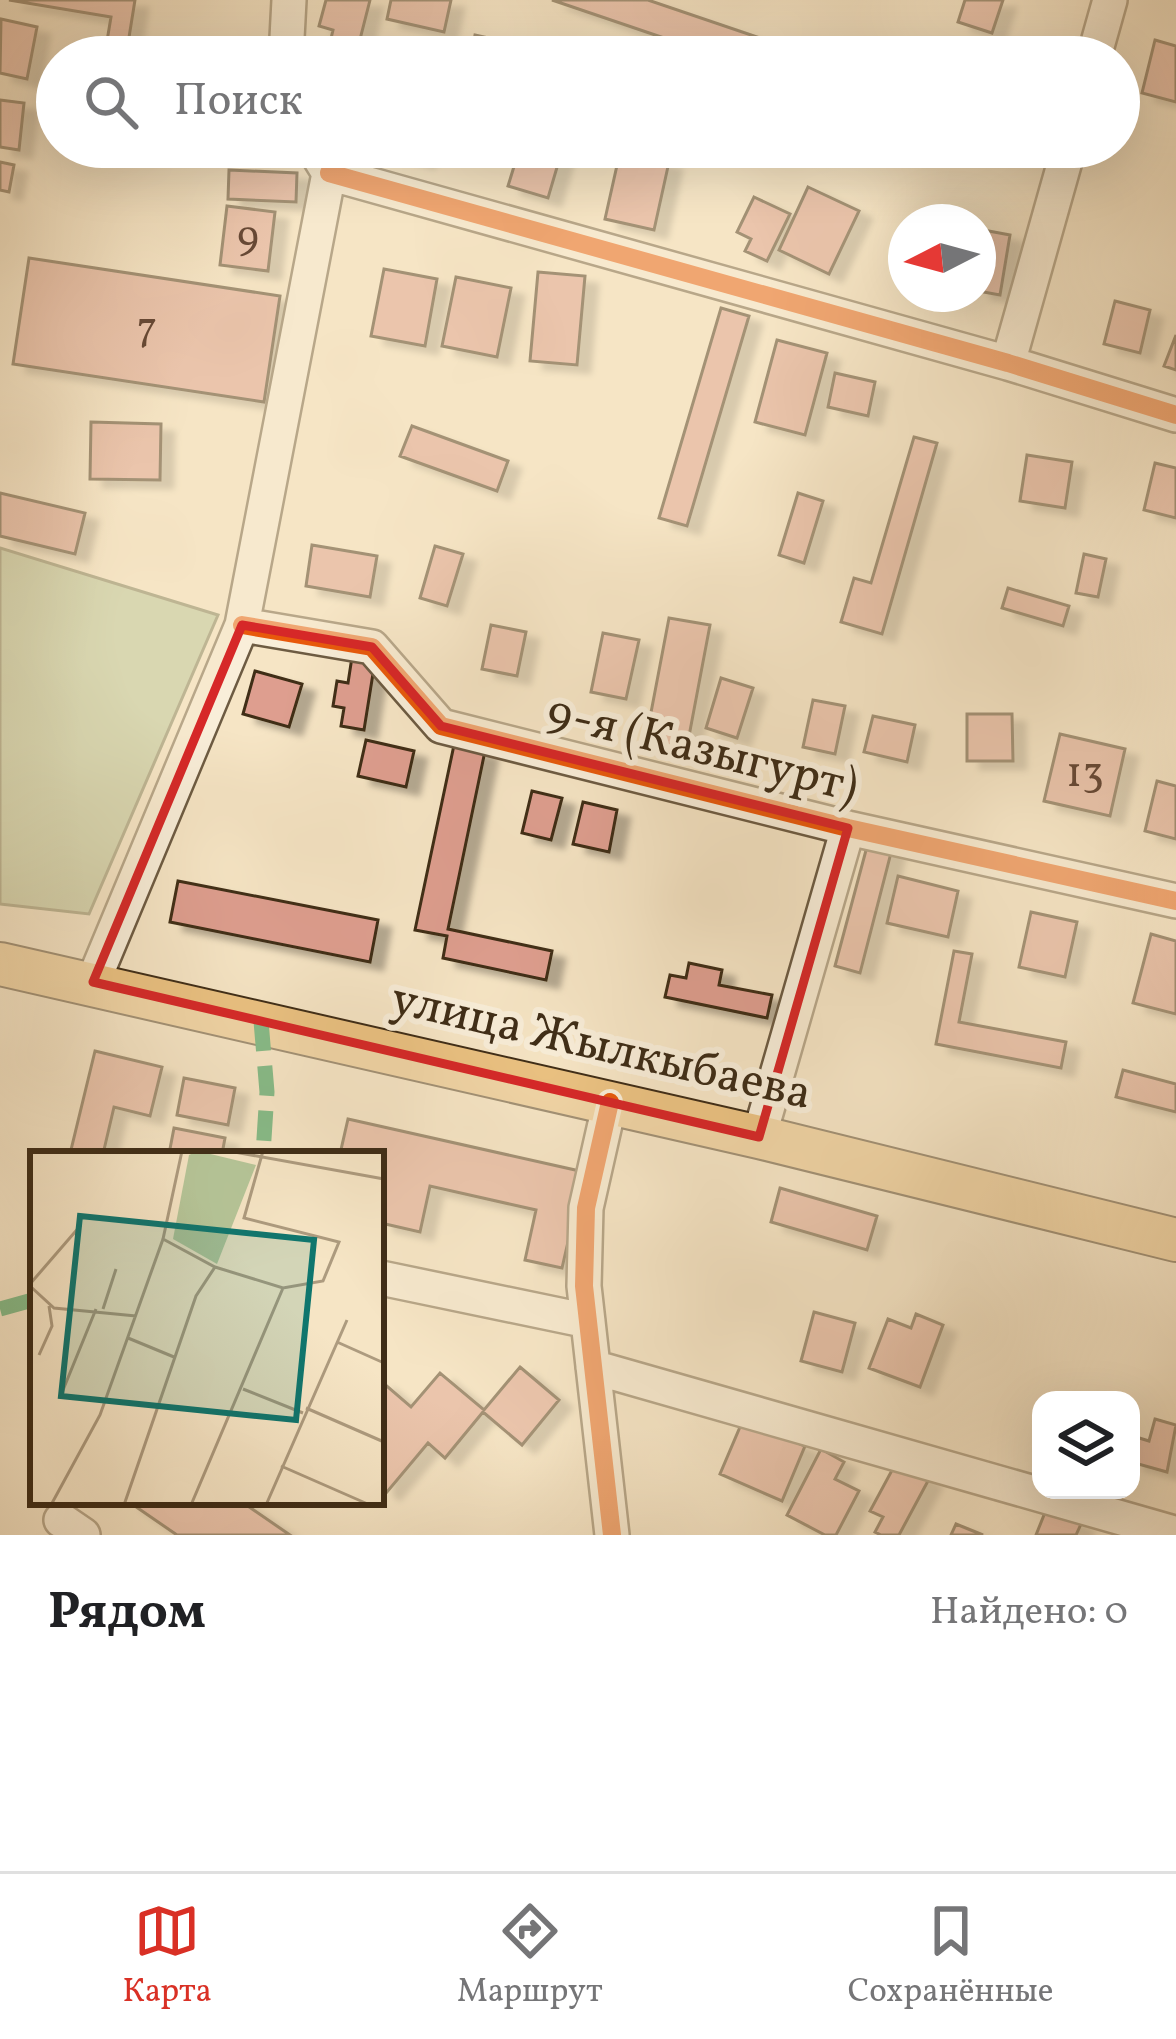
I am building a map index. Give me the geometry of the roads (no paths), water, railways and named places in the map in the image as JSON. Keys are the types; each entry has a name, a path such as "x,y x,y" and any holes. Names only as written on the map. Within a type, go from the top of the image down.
{"main road":[{"name":"улица Жылкыбаева","path":"0,964 610,1102 1176,1240"}],"street":[{"path":"287,36 290,0"},
{"path":"1100,36 1110,0"},
{"path":"93,982 242,625 320,168"},
{"path":"348,168 1176,415"},
{"path":"1008,362 1063,168"},
{"name":"9-я (Казыгурт)","path":"242,625 372,647 441,726 848,828 1176,901"},
{"path":"759,1137 848,828"},
{"path":"610,1102 586,1208 584,1286 612,1535"},
{"path":"384,1279 588,1321"},
{"path":"593,1367 1174,1533"}]}
